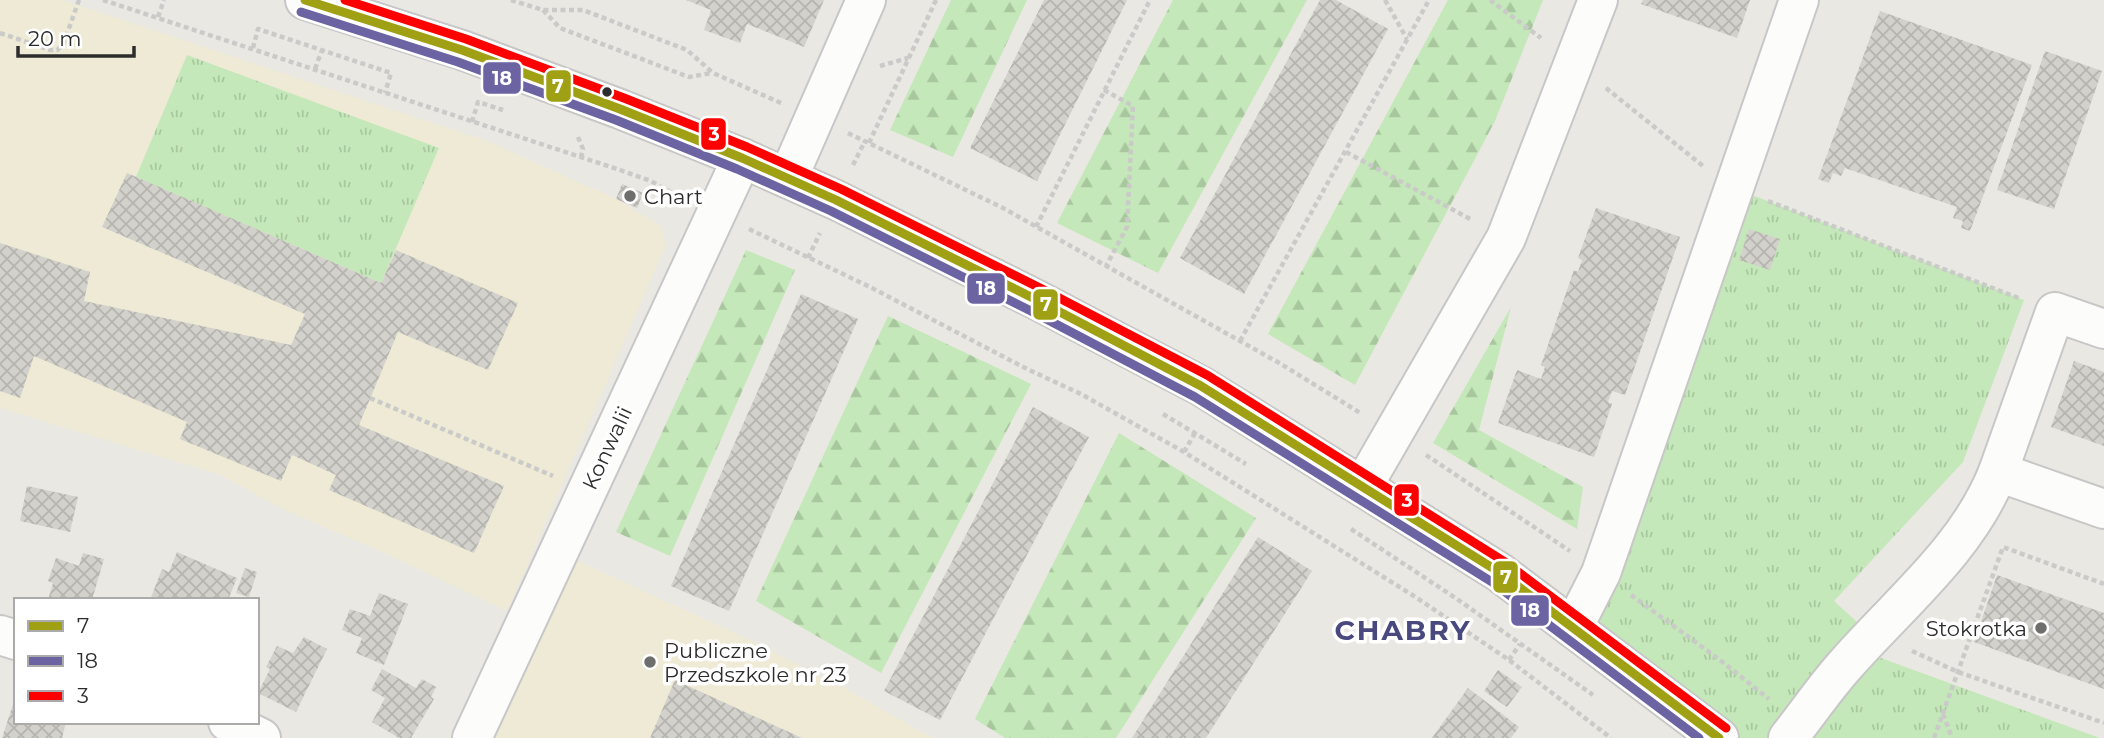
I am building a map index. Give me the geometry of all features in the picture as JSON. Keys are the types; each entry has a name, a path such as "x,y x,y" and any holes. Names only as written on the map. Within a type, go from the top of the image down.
{"street":[{"path":"305,0 462,50 620,109 788,178 1026,294 1201,386 1499,572 1719,738"},
{"path":"788,178 866,0"},
{"path":"1363,486 1506,238 1598,0"},
{"path":"1573,628 1601,573 1799,0"},
{"name":"Konwalii","path":"472,738 742,159"},
{"path":"1793,731 1844,666 1956,546 1990,492 2055,312 2104,329"},
{"path":"1998,472 2104,509"},
{"path":"232,724 261,738"}],"path":[{"path":"0,33 57,50 63,45 79,0"},
{"path":"103,0 651,181 870,287 1027,369 1081,394 1184,452 1347,552 1509,660 1612,738"},
{"path":"158,18 164,0"},
{"path":"511,0 543,10 583,10 687,50 713,73 818,113 869,143 1036,226 1240,341 1394,433 1601,573 1716,657 1793,731"},
{"path":"869,143 936,0"},
{"path":"1036,226 1150,0"},
{"path":"1385,0 1407,39"},
{"path":"1240,341 1429,0"},
{"path":"1490,0 1575,63 1723,182 2055,312"},
{"path":"543,10 560,29 689,77 713,73"},
{"path":"253,48 258,29 391,73 385,93"},
{"path":"315,69 321,50"},
{"path":"1104,90 1133,106 1127,228 1106,266"},
{"path":"472,122 478,102 503,110"},
{"path":"566,133 579,137 583,149 581,157"},
{"path":"1346,152 1506,238"},
{"path":"370,398 562,480"},
{"path":"1163,414 1253,468"},
{"path":"1184,452 1195,433"},
{"path":"1350,529 1602,702"},
{"path":"1934,738 2003,547 2104,584"},
{"path":"1874,634 1958,672 2104,723"},
{"path":"1509,660 1520,644"},
{"path":"1943,713 1952,738"}],"shaded area":[{"path":"0,0 62,0 490,142 616,199 661,226 666,245 507,611 281,508 221,475 0,408"},
{"name":"Publiczne Przedszkole nr 23","path":"559,552 741,636 844,688 933,738 472,738"}],"green space":[{"path":"951,0 1027,0 953,157 890,130"},
{"path":"1173,0 1307,0 1158,273 1057,223"},
{"path":"1448,0 1543,0 1495,121 1355,385 1268,334"},
{"path":"187,55 439,148 381,283 136,177"},
{"path":"1734,188 2024,300 1963,462 1834,601 1857,622 1829,652 1844,665 1859,650 2100,738 1719,738 1573,628"},
{"path":"746,250 795,270 670,556 616,532"},
{"path":"1511,307 1479,430 1583,487 1577,529 1433,443"},
{"path":"888,316 1031,384 881,673 756,601"},
{"path":"1119,433 1256,518 1116,738 1005,738 975,719"}],"building":[{"path":"686,0 824,0 804,47 747,24 740,43 704,30 711,10"},
{"path":"1044,0 1127,0 1037,181 970,148"},
{"path":"1320,0 1336,0 1388,29 1244,294 1180,258"},
{"path":"1643,0 1750,0 1737,38 1641,4"},
{"path":"1880,11 2032,65 1970,231 1961,228 1963,221 1953,218 1957,207 1845,168 1841,176 1833,173 1829,183 1818,179"},
{"path":"2045,51 2102,71 2054,209 1997,190"},
{"path":"127,173 381,283 396,250 518,303 488,370 398,332 359,425 504,486 474,553 329,490 336,475 292,455 281,481 180,439 187,422 34,356 20,398 0,391 0,243 90,272 84,301 291,345 305,314 102,227"},
{"name":"Chart","path":"622,184 643,193 637,208 616,199"},
{"path":"1596,208 1680,237 1625,395 1612,391 1608,402 1612,404 1594,457 1498,423 1517,370 1541,379 1545,367 1541,365 1574,270 1578,272 1582,260 1578,258"},
{"path":"1749,229 1780,239 1770,270 1739,260"},
{"path":"801,294 858,319 729,611 671,586"},
{"path":"2074,361 2104,372 2104,446 2051,427"},
{"path":"1033,407 1089,437 940,720 884,691"},
{"path":"27,486 78,497 70,532 20,521"},
{"path":"1258,537 1312,571 1206,738 1132,738"},
{"path":"177,552 237,578 229,598 151,598 162,569 169,572"},
{"path":"83,553 104,559 93,598 49,598 53,583 48,581 56,558 79,566"},
{"path":"245,568 257,572 249,597 236,593"},
{"name":"Stokrotka","path":"1997,575 2104,613 2104,689 1974,642"},
{"path":"379,593 408,604 384,665 356,653 362,638 342,630 350,609 370,616"},
{"path":"304,637 327,649 296,712 259,694 270,669 266,667 277,646 293,653"},
{"path":"382,669 416,688 422,679 436,687 431,697 434,699 411,738 399,738 372,722 385,698 371,690"},
{"path":"1498,670 1522,687 1507,707 1484,691"},
{"path":"675,680 802,738 650,738"},
{"path":"1468,688 1519,727 1511,738 1432,738"},
{"path":"14,701 14,724 66,724 62,738 2,738"}],"transit line":[{"name":"7","path":"305,0 462,50 742,158 836,200 1037,300 1201,386 1499,572 1719,738"},
{"name":"3","path":"345,0 466,39 747,147 841,189 1207,375 1505,562 1726,728"},
{"name":"18","path":"301,12 458,62 616,120 737,169 831,211 1031,311 1195,397 1492,582 1699,738"}],"place":[{"name":"Chart","path":"630,196"},
{"name":"Stokrotka","path":"2041,628"},
{"name":"Publiczne Przedszkole nr 23","path":"650,662"}],"district":[{"name":"CHABRY","path":"1403,630"}]}
